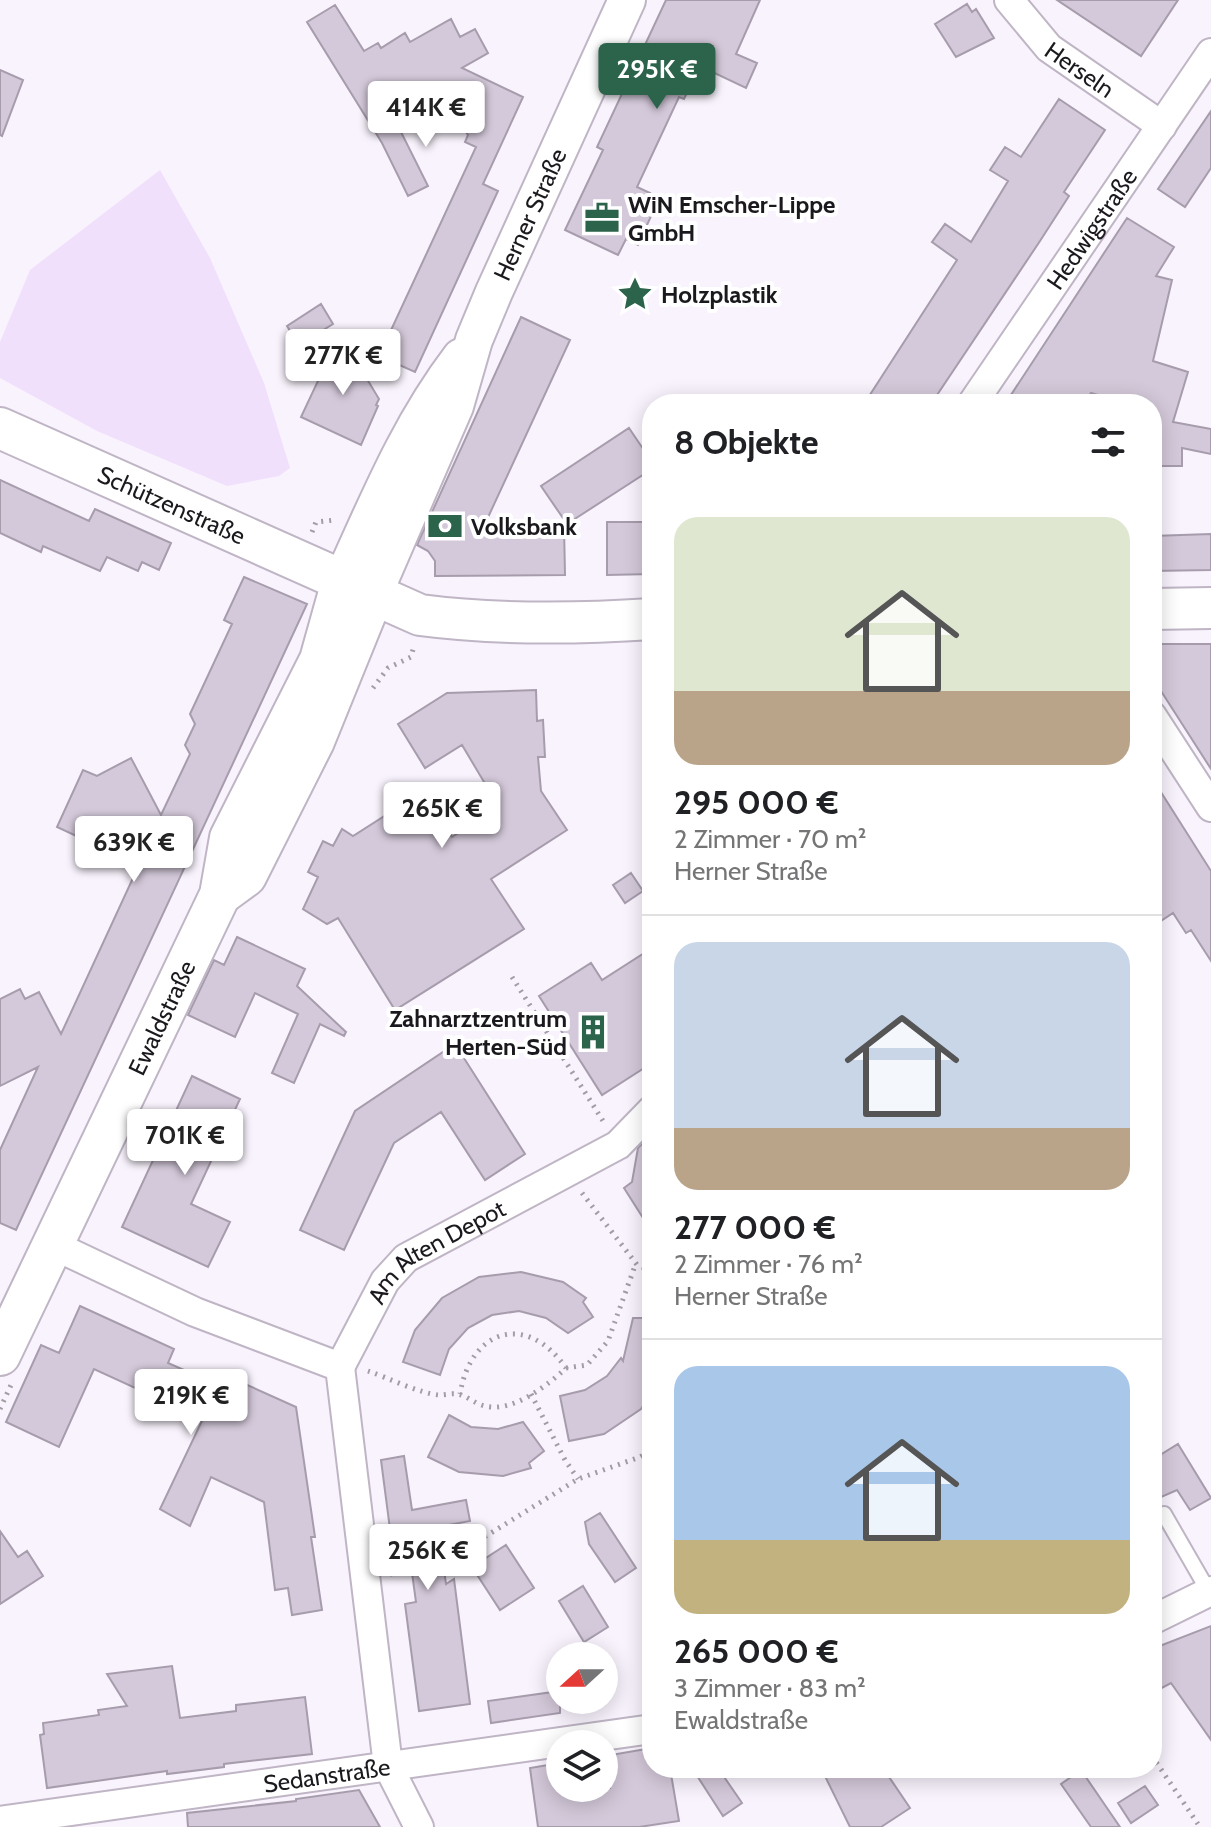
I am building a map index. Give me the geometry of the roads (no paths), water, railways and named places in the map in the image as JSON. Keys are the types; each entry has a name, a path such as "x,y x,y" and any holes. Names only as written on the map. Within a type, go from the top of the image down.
{"main road":[{"name":"Schützenstraße","path":"0,428 358,586"},
{"path":"358,586 420,615 448,619 579,622 642,619"},
{"name":"Ewaldstraße","path":"0,1355 220,895 246,876 314,741 358,586"},
{"path":"1162,609 1211,608"}],"street":[{"name":"Herner Straße","path":"358,586 455,406 474,340 627,0"},
{"name":"Herseln","path":"1009,0 1049,48 1162,126"},
{"name":"Hedwigstraße","path":"979,394 1211,53"},
{"path":"1162,731 1211,807"},
{"name":"Am Alten Depot","path":"340,1367 385,1281 406,1258 618,1145 642,1120"},
{"path":"53,1245 195,1312 340,1367 388,1766 419,1827"},
{"path":"1162,1615 1210,1592"},
{"name":"Sedanstraße","path":"0,1821 94,1818 388,1766 642,1730"}],"lane":[{"path":"1162,1515 1210,1592"}],"place":[{"name":"WiN Emscher-Lippe GmbH","path":"602,218"},
{"name":"Holzplastik","path":"635,294"},
{"name":"Volksbank","path":"445,526"},
{"name":"Zahnarztzentrum Herten-Süd","path":"593,1032"}]}
